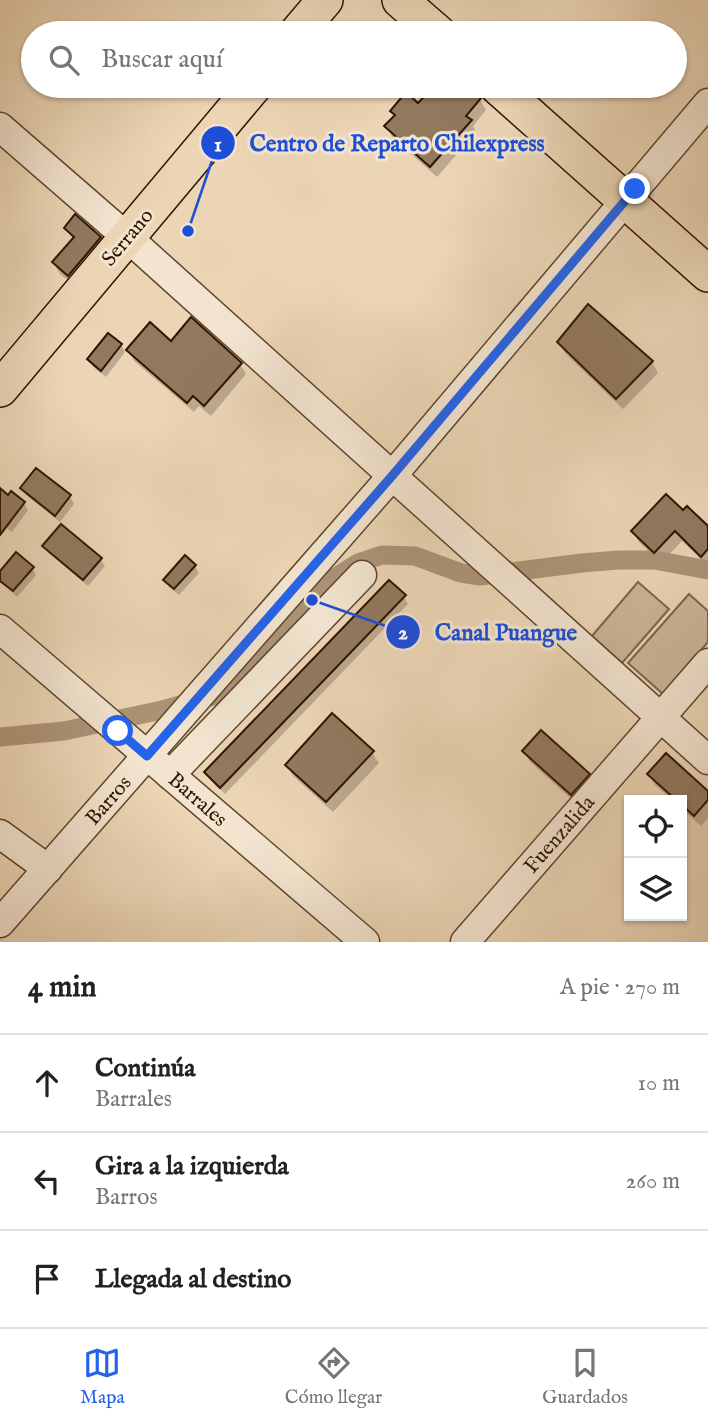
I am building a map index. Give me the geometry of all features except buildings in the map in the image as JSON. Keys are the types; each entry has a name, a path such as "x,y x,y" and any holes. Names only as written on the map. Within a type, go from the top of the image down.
{"main road":[{"path":"308,21 325,0"},
{"path":"400,0 424,21"},
{"name":"Serrano","path":"0,389 244,98"},
{"path":"510,98 708,274"}],"street":[{"name":"Barros","path":"0,923 392,476 708,103"},
{"path":"0,127 708,760"},
{"path":"170,775 362,575"},
{"name":"Barrales","path":"0,629 365,942"},
{"name":"Fuenzalida","path":"465,942 708,663"},
{"path":"0,834 48,869"}],"shaded area":[{"path":"638,582 669,609 622,663 592,636"},
{"path":"689,594 708,611 708,642 663,694 628,663"}],"waterway":[{"path":"0,737 64,731 213,696 231,686 253,667 334,578 358,563 382,555 415,556 461,573 480,576 619,560 654,560 708,570"}],"place":[{"name":"Centro de Reparto Chilexpress","path":"188,231"},
{"name":"Canal Puangue","path":"312,600"}],"route":[{"path":"118,731 147,756 392,476 635,189"}]}
